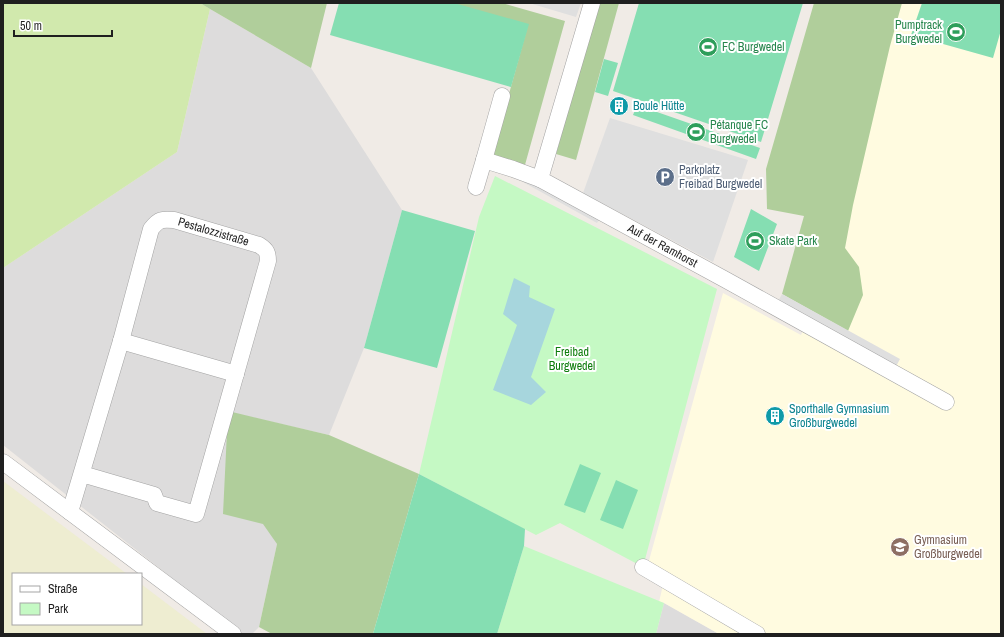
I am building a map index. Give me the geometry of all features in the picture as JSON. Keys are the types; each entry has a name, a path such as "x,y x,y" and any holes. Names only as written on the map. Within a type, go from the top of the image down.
{"street":[{"path":"540,179 592,3"},
{"path":"476,187 502,96"},
{"name":"Auf der Ramhorst","path":"484,160 540,179 946,402"},
{"name":"Pestalozzistraße","path":"70,512 121,341 152,229 157,222 174,220 265,248 268,254 268,261 196,514 157,503 154,495 82,474"},
{"path":"121,341 236,374"},
{"path":"3,462 234,634"},
{"path":"644,567 757,634"}],"shaded area":[{"path":"529,3 581,3 576,17"},
{"path":"899,3 1001,3 1001,634 719,634 664,603 659,602 663,585 645,575 723,293 801,335 812,311"},
{"path":"210,9 311,68 402,210 364,348 329,435 229,412 267,524 277,544 259,627 252,634 243,634 3,445 3,268 177,152"},
{"name":"Parkplatz Freibad Burgwedel","path":"610,118 748,160 713,262 583,193"},
{"path":"528,174 602,215 597,223 523,182"},
{"path":"782,294 900,359 893,372 775,307"},
{"path":"664,603 719,634 656,634"}],"green space":[{"path":"3,3 200,3 210,9 177,152 3,268"},
{"path":"200,3 327,3 311,68 210,9"},
{"path":"339,3 454,3 529,24 511,87 330,35"},
{"path":"447,3 502,3 565,21 523,172 491,159 528,25"},
{"path":"598,3 619,3 576,160 556,154"},
{"name":"FC Burgwedel","path":"639,3 803,3 761,142 613,91"},
{"path":"814,3 902,3 890,46 853,205 845,248 859,267 863,295 848,331 782,294 804,216 767,209 766,169"},
{"name":"Pumptrack Burgwedel","path":"922,3 1001,3 1001,30 993,58 911,35"},
{"path":"604,59 618,63 608,96 595,92"},
{"name":"Pétanque FC Burgwedel","path":"637,105 760,148 756,159 633,115"},
{"name":"Freibad Burgwedel","path":"495,176 717,289 643,567 560,523 536,535 419,474 479,217"},
{"name":"Skate Park","path":"751,209 777,224 759,271 734,257"},
{"path":"402,210 475,231 437,368 364,348"},
{"path":"228,411 329,435 419,474 373,634 272,634 259,627 277,544 263,524 223,514"},
{"path":"580,464 601,473 585,513 564,505"},
{"path":"419,474 525,529 524,546 497,634 373,634"},
{"path":"616,480 638,490 623,529 600,520"},
{"path":"3,481 126,573 12,573 12,625 142,625 142,585 207,634 3,634"},
{"path":"524,546 664,603 656,634 497,634"}],"water":[{"path":"514,278 530,286 529,297 555,309 531,377 546,392 531,405 493,390 517,325 503,314"}],"place":[{"name":"Pumptrack Burgwedel","path":"956,32"},
{"name":"FC Burgwedel","path":"708,47"},
{"name":"Boule Hütte","path":"619,106"},
{"name":"Pétanque FC Burgwedel","path":"696,132"},
{"name":"Parkplatz Freibad Burgwedel","path":"665,177"},
{"name":"Skate Park","path":"755,241"},
{"name":"Sporthalle Gymnasium Großburgwedel","path":"775,416"},
{"name":"Gymnasium Großburgwedel","path":"900,547"}]}
